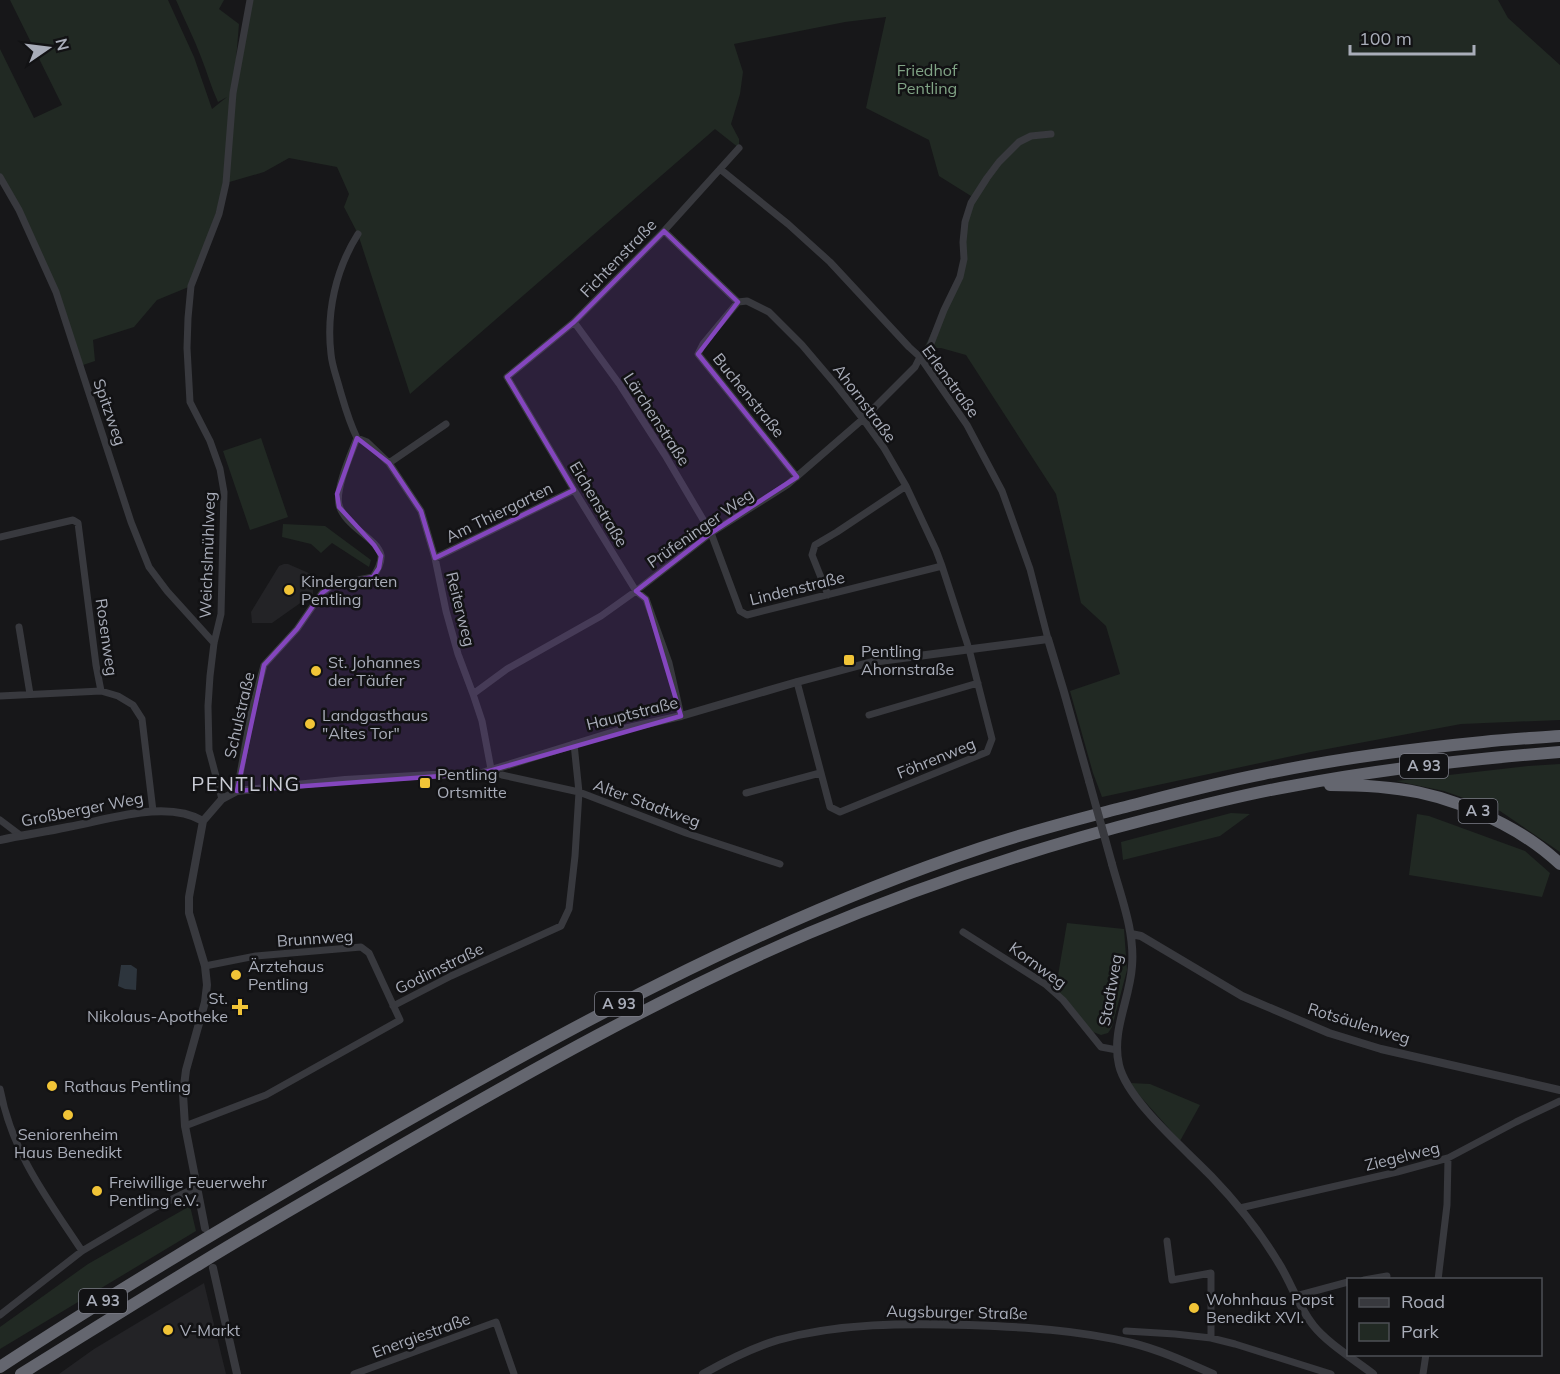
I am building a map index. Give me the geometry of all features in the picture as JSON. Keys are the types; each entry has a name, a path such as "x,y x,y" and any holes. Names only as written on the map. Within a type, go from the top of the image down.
{"highway":[{"name":"A 93","path":"2,1364 201,1241 475,1081 609,1008 733,948 878,885 983,847 1063,823 1263,774 1416,750 1487,741 1560,736"},
{"name":"A 93","path":"21,1374 202,1262 484,1098 611,1029 749,960 807,934 988,865 1091,834 1205,804 1289,786 1393,770 1560,752"},
{"name":"A 3","path":"1289,786 1383,786 1432,794 1471,807 1517,831 1544,849 1560,864"}],"street":[{"name":"Weichslmühlweg","path":"222,799 209,750 209,696 213,643 221,614 224,492 220,469 210,441 190,402 188,318 191,286 219,214 226,183 233,93 250,0"},
{"name":"Prüfeninger Weg","path":"473,694 507,669 601,616 711,533 787,484 863,419 915,367 930,346 960,277 964,259 965,222 971,203 993,170 1019,142 1030,136 1052,134"},
{"name":"Fichtenstraße","path":"507,377 574,322 664,231 739,148"},
{"name":"Erlenstraße","path":"720,169 788,224 830,262 920,357 967,425 1002,491 1030,568 1048,639"},
{"name":"Spitzweg","path":"0,177 19,210 56,292 131,522 149,567 213,643"},
{"name":"Ahornstraße","path":"664,231 738,302 747,302 769,312 802,345 863,419 884,448 906,486 936,550 969,649"},
{"path":"357,438 349,421 333,363 330,330 337,278 358,234"},
{"name":"Buchenstraße","path":"738,302 703,344 698,354 796,477"},
{"name":"Lärchenstraße","path":"574,322 646,425 711,533"},
{"name":"Eichenstraße","path":"507,377 636,591 646,599 669,663 681,716"},
{"path":"389,463 446,424"},
{"name":"Reiterweg","path":"357,438 367,442 389,463 421,511 458,654 482,721 491,769"},
{"name":"Schulstraße","path":"237,791 251,714 264,664 297,629 322,593 333,585 373,577 379,568 381,556 374,545 347,520 339,507 337,494 357,438"},
{"path":"828,595 812,555 815,545 906,486"},
{"name":"Am Thiergarten","path":"435,558 574,490"},
{"name":"Rosenweg","path":"0,537 73,520 78,523 101,691 118,696 133,705 142,719 153,811"},
{"name":"Lindenstraße","path":"711,533 740,610 747,615 942,566"},
{"path":"19,627 30,694"},
{"name":"Hauptstraße","path":"222,799 237,791 345,780 463,775 482,772 624,729 681,716 876,661 1048,639"},
{"name":"Stadtweg","path":"1048,639 1065,692 1131,934 1132,966 1119,1026 1117,1050 1118,1064 1124,1079 1133,1094 1164,1130 1240,1208 1278,1262 1315,1328 1347,1354"},
{"name":"Föhrenweg","path":"796,682 830,807 840,812 987,752 992,739 969,649"},
{"path":"869,715 978,683"},
{"path":"0,696 101,691"},
{"name":"Godimstraße","path":"185,1126 266,1095 400,1020 393,1006 451,976 561,926 569,909 575,856 579,792 574,744"},
{"path":"746,793 820,773"},
{"name":"Alter Stadtweg","path":"502,775 579,792 686,833 780,864"},
{"path":"205,1228 185,1126 183,1094 186,1070 205,1002 207,985 205,966 192,926 189,897 203,821 222,799"},
{"name":"Großberger Weg","path":"0,840 153,811 193,815 203,821"},
{"path":"0,820 20,836"},
{"name":"Kornweg","path":"963,932 1045,984 1063,1000 1101,1047 1117,1050"},
{"name":"Rotsäulenweg","path":"1131,934 1141,936 1242,996 1329,1033 1382,1049 1560,1090"},
{"name":"Brunnweg","path":"205,966 256,956 361,947 369,953 393,1006"},
{"path":"0,1089 11,1131 26,1164 82,1251"},
{"name":"Ziegelweg","path":"1240,1208 1448,1158 1560,1101"},
{"path":"1438,1278 1447,1205 1448,1158"},
{"path":"0,1315 82,1251 156,1206 197,1187"},
{"path":"1167,1241 1172,1280 1211,1273 1211,1338"},
{"path":"213,1268 237,1374"},
{"path":"1376,1278 1387,1276"},
{"path":"1296,1296 1347,1282"},
{"name":"Energiestraße","path":"354,1374 496,1322 514,1374"},
{"name":"Augsburger Straße","path":"703,1374 742,1354 777,1341 811,1333 859,1326 916,1324 1077,1332 1132,1344 1172,1356 1213,1374"},
{"path":"1126,1331 1211,1338 1331,1374"},
{"name":"Stadtweg","path":"1349,1356 1373,1374"},
{"path":"1423,1374 1426,1356"}],"highlighted area":[{"path":"664,231 738,302 698,354 797,477 711,533 636,591 646,599 681,716 482,773 237,791 264,665 297,629 322,593 333,585 373,577 379,568 381,556 374,545 339,507 337,494 357,438 389,463 421,511 435,558 574,490 507,377 574,322"}],"shaded area":[{"name":"Kindergarten Pentling","path":"284,564 311,574 313,594 272,623 252,623 251,612 279,566"},
{"path":"121,965 131,965 137,969 136,990 118,986"},
{"name":"V-Markt","path":"204,1283 226,1374 59,1374 94,1349"}],"green space":[{"name":"Friedhof Pentling","path":"10,0 168,0 194,57 212,109 227,97 218,102 176,0 224,0 219,9 239,24 234,84 250,0 1498,0 1508,18 1560,65 1560,720 1461,724 1311,752 1102,797 1070,691 1120,674 1106,626 1081,603 1056,494 966,355 941,348 931,348 920,357 961,270 963,223 971,196 939,176 929,140 866,108 886,17 845,22 734,44 743,72 740,94 731,124 739,139 739,148 715,129 410,394 358,234 344,207 349,194 337,167 289,158 264,172 226,183 191,286 157,300 134,327 93,340 95,361 80,366 56,292 0,177 0,49 34,118 62,105"},
{"path":"261,438 288,517 250,530 223,451"},
{"path":"283,524 325,526 371,560 369,567 332,543 321,553 311,544 282,537"},
{"path":"1560,764 1560,852 1500,811 1444,791 1396,781 1528,766"},
{"path":"1231,813 1250,814 1220,836 1123,860 1121,842"},
{"path":"1417,814 1429,816 1525,851 1550,873 1542,897 1409,875"},
{"path":"1067,923 1124,929 1127,970 1112,1027 1108,1033 1101,1035 1093,1032 1048,981 1057,981"},
{"path":"1130,1083 1150,1084 1200,1105 1180,1141 1140,1096"},
{"path":"190,1206 196,1231 0,1349 0,1327 88,1264"}],"place":[{"name":"Kindergarten Pentling","path":"289,590"},
{"name":"Pentling Ahornstraße","path":"849,660"},
{"name":"St. Johannes der Täufer","path":"316,671"},
{"name":"Landgasthaus \"Altes Tor\"","path":"310,724"},
{"name":"Pentling Ortsmitte","path":"425,783"},
{"name":"Ärztehaus Pentling","path":"236,975"},
{"name":"St. Nikolaus-Apotheke","path":"240,1007"},
{"name":"Rathaus Pentling","path":"52,1086"},
{"name":"Seniorenheim Haus Benedikt","path":"68,1115"},
{"name":"Freiwillige Feuerwehr Pentling e.V.","path":"97,1191"},
{"name":"Wohnhaus Papst Benedikt XVI.","path":"1194,1308"},
{"name":"V-Markt","path":"168,1330"}],"district":[{"name":"PENTLING","path":"246,784"}]}
